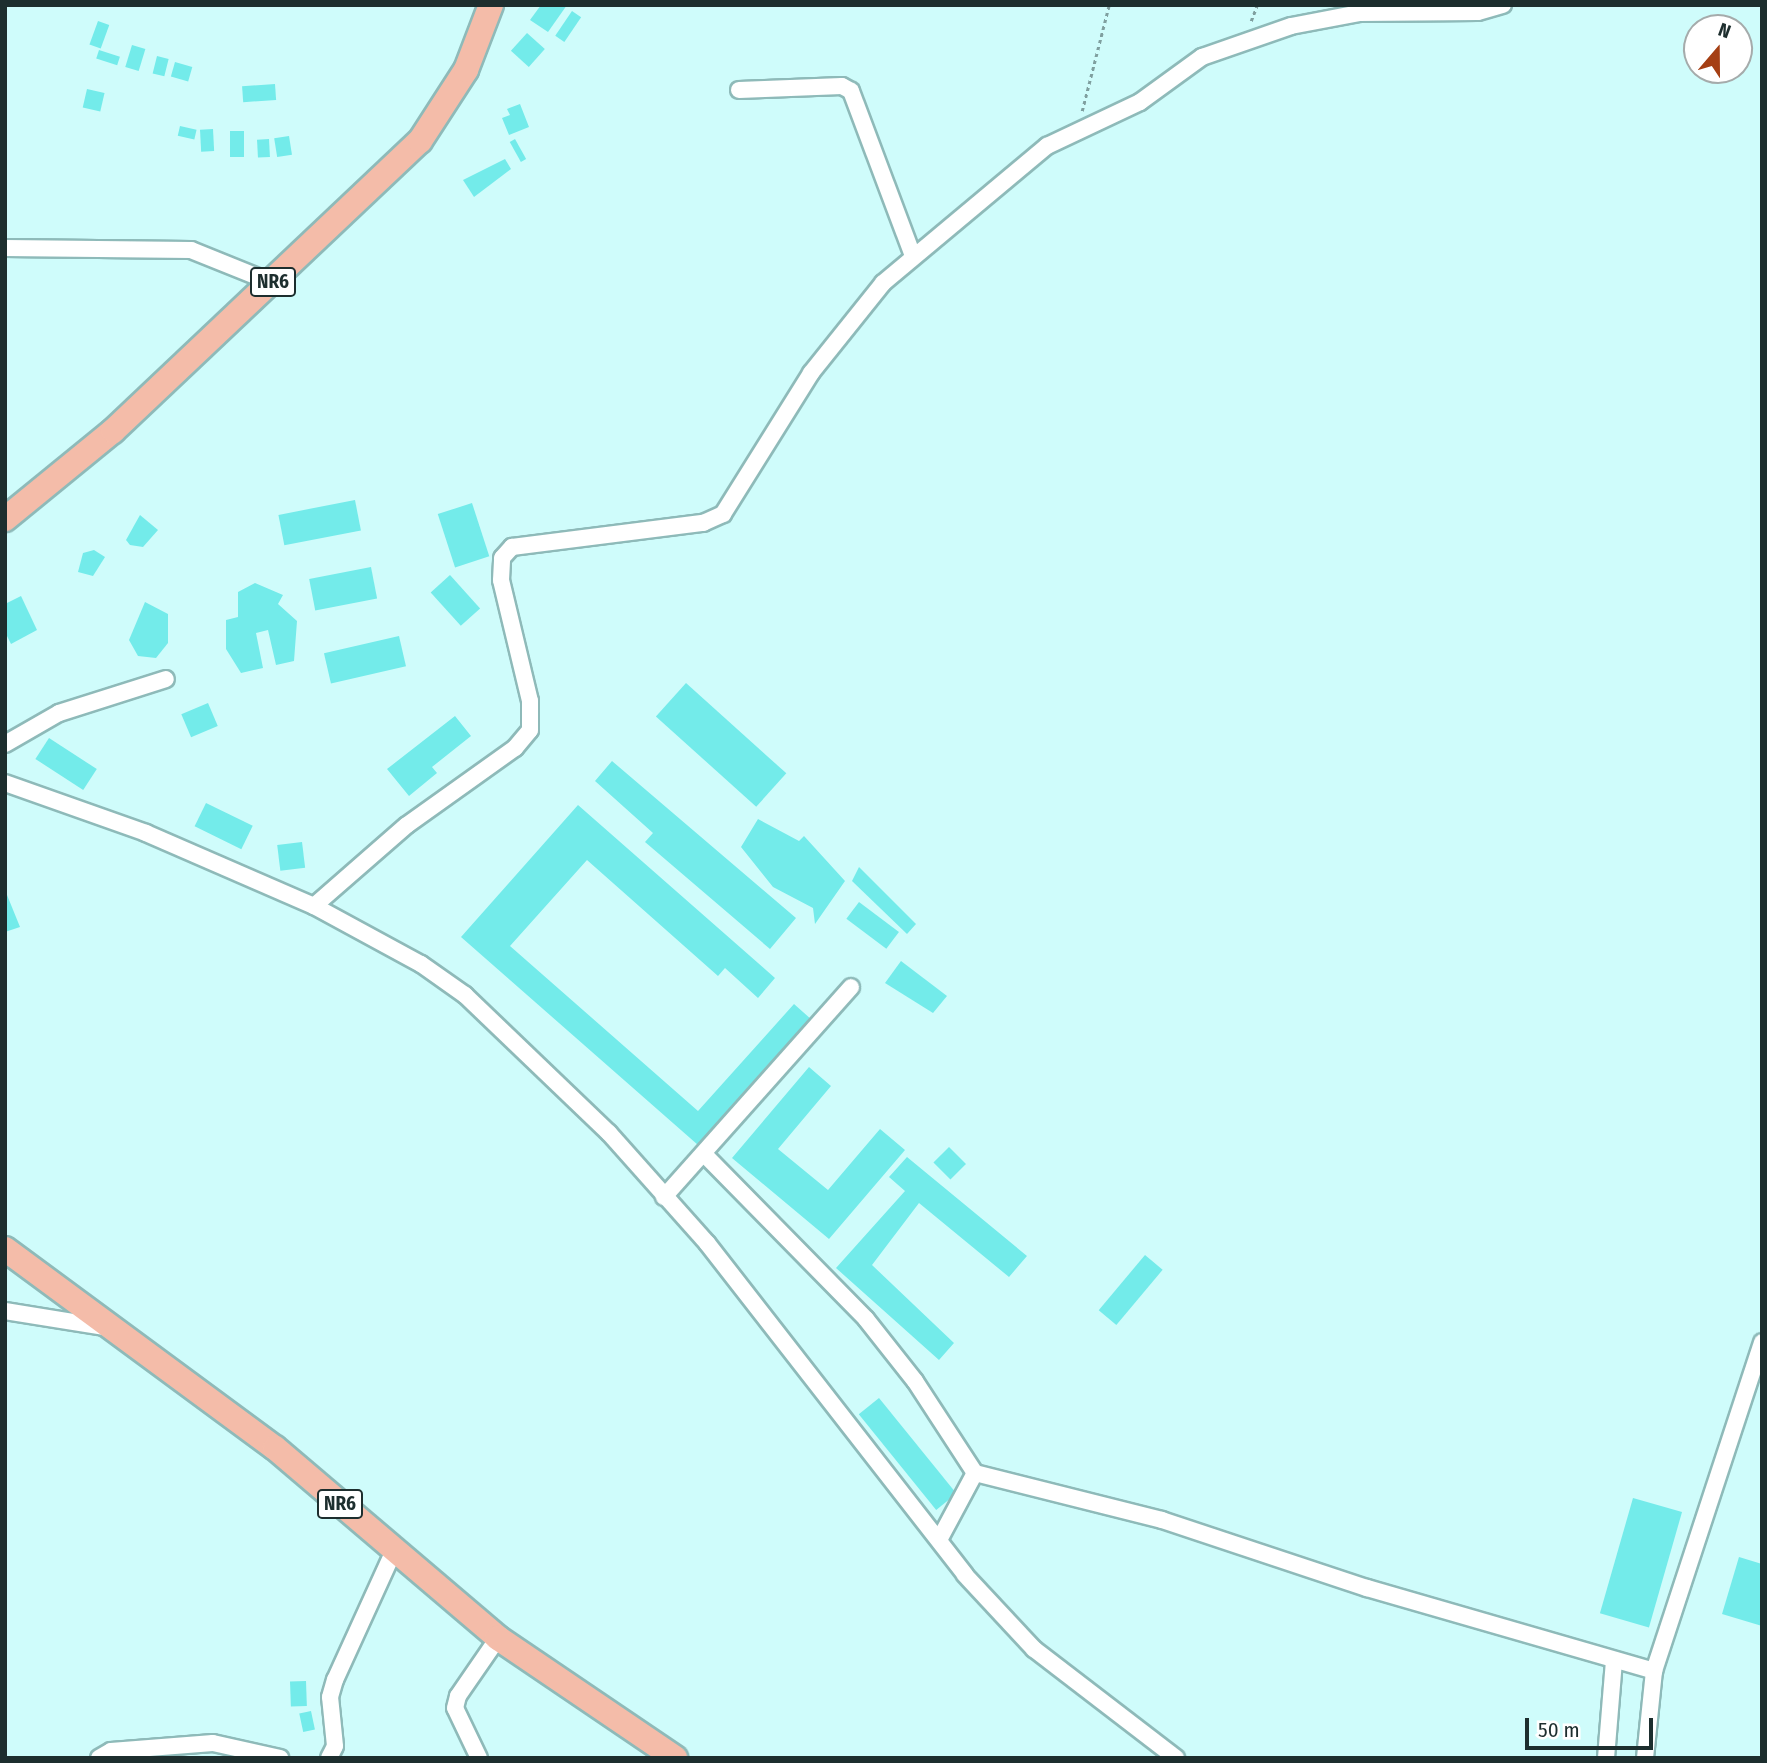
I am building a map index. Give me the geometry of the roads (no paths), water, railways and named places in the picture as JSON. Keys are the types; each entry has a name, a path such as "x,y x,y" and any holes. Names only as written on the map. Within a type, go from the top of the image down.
{"main road":[{"name":"NR6","path":"5,519 113,431 273,283 436,123 466,70 491,5"},
{"name":"NR6","path":"5,1249 275,1448 393,1553 498,1638 675,1758"}],"street":[{"path":"314,906 407,825 515,748 530,730 530,701 501,580 506,552 552,540 703,523 723,514 849,321 913,256 980,206 1047,146 1140,102 1202,57 1291,26 1359,13 1478,12 1503,5"},
{"path":"739,90 842,86 851,91 913,256"},
{"path":"5,248 191,250 273,283"},
{"path":"5,744 59,713 166,679"},
{"path":"5,783 146,833 314,906 421,964 465,995 609,1133 707,1243 965,1575 1034,1649 1176,1758"},
{"path":"664,1197 851,987"},
{"path":"704,1154 873,1327 915,1381 975,1473 1162,1520 1614,1661 1654,1671"},
{"path":"5,1311 110,1328"},
{"path":"1645,1758 1654,1671 1762,1342"},
{"path":"939,1539 975,1473"},
{"path":"329,1758 335,1746 330,1698 335,1680 393,1553"},
{"path":"479,1758 455,1708 458,1696 498,1638"},
{"path":"1606,1758 1614,1661"},
{"path":"99,1758 111,1751 213,1743 280,1758"}]}
